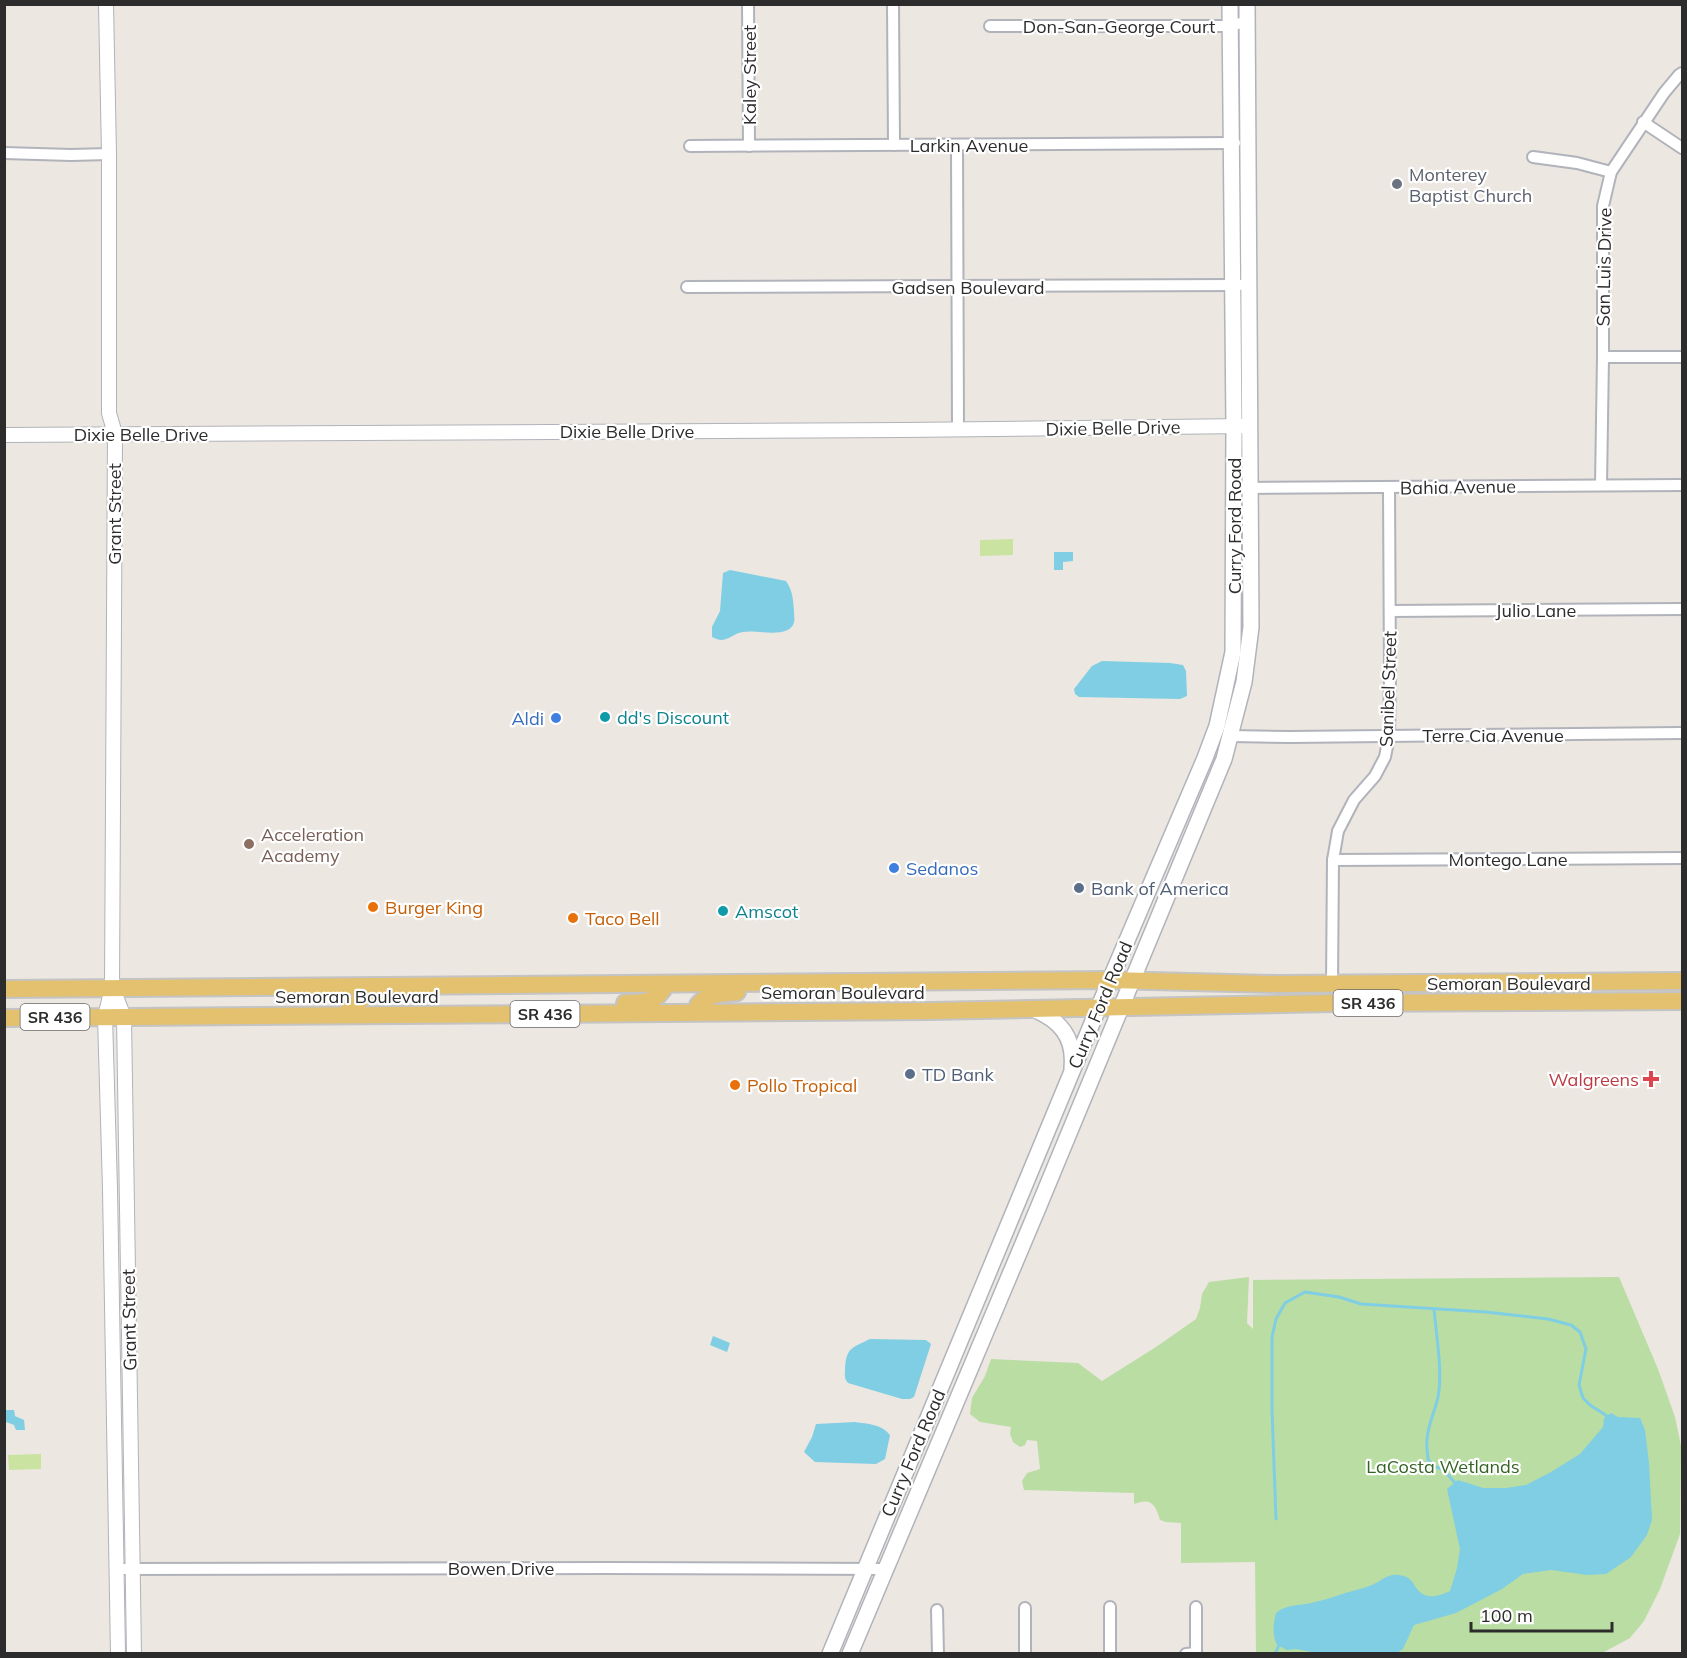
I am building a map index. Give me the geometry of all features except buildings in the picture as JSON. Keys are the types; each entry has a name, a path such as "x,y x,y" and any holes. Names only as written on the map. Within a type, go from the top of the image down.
{"main road":[{"name":"Curry Ford Road","path":"831,1652 1217,726 1233,652 1234,426 1230,4"},
{"name":"Curry Ford Road","path":"850,1653 1133,981 1224,759 1231,736 1244,682 1251,627 1247,4"},
{"path":"1231,736 1226,728 1237,671 1233,652"},
{"name":"Semoran Boulevard","path":"4,989 1110,980 1332,984 1683,981"},
{"path":"698,1012 698,1005 702,1000 721,993 737,992 758,983"},
{"path":"493,1014 502,1006 511,1004 636,1003 658,996 666,984"},
{"path":"345,1016 350,1007 365,996 394,987"},
{"name":"Semoran Boulevard","path":"4,1018 1683,1001"},
{"path":"1033,1009 1059,1024 1066,1033 1074,1056 1072,1072"},
{"path":"990,1320 985,1302 1018,1220 1019,1199"},
{"path":"945,1428 950,1396 974,1336 970,1318"}],"street":[{"name":"Grant Street","path":"106,4 109,154 109,413 115,434 112,988 105,1017 117,1653"},
{"name":"Kaley Street","path":"748,4 749,146"},
{"path":"893,4 894,145"},
{"name":"Don-San-George Court","path":"990,26 1231,26 1247,21"},
{"name":"San Luis Drive","path":"1601,485 1602,206 1611,172 1664,93 1683,73"},
{"path":"1643,122 1683,148"},
{"name":"Larkin Avenue","path":"690,146 1231,144 1247,140"},
{"path":"957,145 958,429"},
{"path":"4,153 109,154"},
{"path":"1533,157 1576,163 1611,172"},
{"name":"Gadsen Boulevard","path":"687,287 1249,285"},
{"path":"1233,327 1249,327"},
{"path":"1603,357 1683,357"},
{"name":"Dixie Belle Drive","path":"4,435 1250,426"},
{"name":"Bahia Avenue","path":"1234,489 1683,485"},
{"name":"Sanibel Street","path":"1332,984 1333,860 1338,831 1354,800 1375,776 1385,757 1389,736 1389,488"},
{"name":"Julio Lane","path":"1390,611 1683,609"},
{"name":"Terre Cia Avenue","path":"1231,736 1683,733"},
{"name":"Montego Lane","path":"1333,860 1683,858"},
{"name":"Grant Street","path":"112,988 123,1017 128,1189 134,1653"},
{"path":"110,1189 128,1189"},
{"path":"112,1301 129,1301"},
{"path":"114,1429 130,1429"},
{"path":"114,1453 131,1453"},
{"name":"Bowen Drive","path":"116,1569 885,1569"},
{"path":"1110,1607 1110,1653"},
{"path":"1186,1653 1196,1653 1196,1607"},
{"path":"1024,1608 1025,1653"},
{"path":"938,1610 938,1653"}],"green space":[{"path":"1013,539 1013,555 980,556 980,540"},
{"name":"LaCosta Wetlands","path":"1249,1277 1247,1323 1253,1329 1253,1280 1619,1277 1658,1369 1675,1417 1681,1446 1680,1534 1660,1589 1644,1621 1630,1638 1602,1653 1256,1653 1255,1562 1181,1563 1181,1523 1160,1520 1157,1510 1149,1502 1134,1504 1134,1493 1024,1490 1022,1481 1027,1473 1040,1469 1037,1441 1027,1440 1025,1445 1020,1447 1013,1442 1010,1434 1011,1427 980,1422 970,1414 972,1398 985,1376 991,1359 1078,1363 1102,1381 1196,1319 1202,1294 1209,1282"},
{"path":"41,1454 41,1469 9,1470 8,1455"}],"water":[{"path":"1054,552 1073,552 1073,561 1063,562 1063,570 1054,570"},
{"path":"730,570 786,581 793,604 794,622 791,627 786,631 772,633 748,631 721,640 712,637 712,627 720,611 723,573"},
{"path":"1102,661 1183,665 1186,671 1187,696 1180,699 1079,697 1075,694 1074,689 1092,666"},
{"path":"713,1336 730,1343 727,1352 710,1345"},
{"path":"870,1339 926,1340 931,1344 914,1397 902,1399 848,1383 845,1374 849,1352"},
{"path":"5,1410 14,1410 15,1416 24,1420 25,1430 16,1430 14,1425 6,1422"},
{"path":"1611,1413 1618,1417 1640,1418 1645,1430 1652,1520 1647,1535 1631,1557 1606,1574 1587,1575 1551,1570 1523,1574 1502,1589 1456,1613 1414,1625 1403,1649 1397,1653 1317,1653 1296,1649 1287,1650 1277,1645 1274,1637 1276,1613 1288,1607 1328,1599 1370,1586 1395,1575 1404,1576 1427,1596 1450,1591 1460,1549 1447,1489 1458,1480 1483,1488 1526,1485 1580,1454 1603,1427 1604,1418"},
{"path":"855,1422 878,1427 890,1435 885,1459 876,1464 815,1462 804,1452 816,1424"}],"waterway":[{"path":"1276,1519 1272,1337 1276,1319 1285,1303 1305,1292 1339,1297 1361,1304 1486,1312 1548,1319 1571,1325 1580,1332 1586,1349 1579,1385 1583,1398 1607,1416"},
{"path":"1434,1309 1439,1387 1437,1403 1427,1435 1428,1460 1444,1470 1455,1483"},
{"path":"1275,1654 1280,1643"}],"place":[{"name":"Monterey Baptist Church","path":"1397,184"},
{"name":"dd's Discount","path":"605,717"},
{"name":"Aldi","path":"556,718"},
{"name":"Acceleration Academy","path":"249,844"},
{"name":"Sedanos","path":"894,868"},
{"name":"Bank of America","path":"1079,888"},
{"name":"Burger King","path":"373,907"},
{"name":"Amscot","path":"723,911"},
{"name":"Taco Bell","path":"573,918"},
{"name":"TD Bank","path":"910,1074"},
{"name":"Walgreens","path":"1651,1079"},
{"name":"Pollo Tropical","path":"735,1085"}]}
